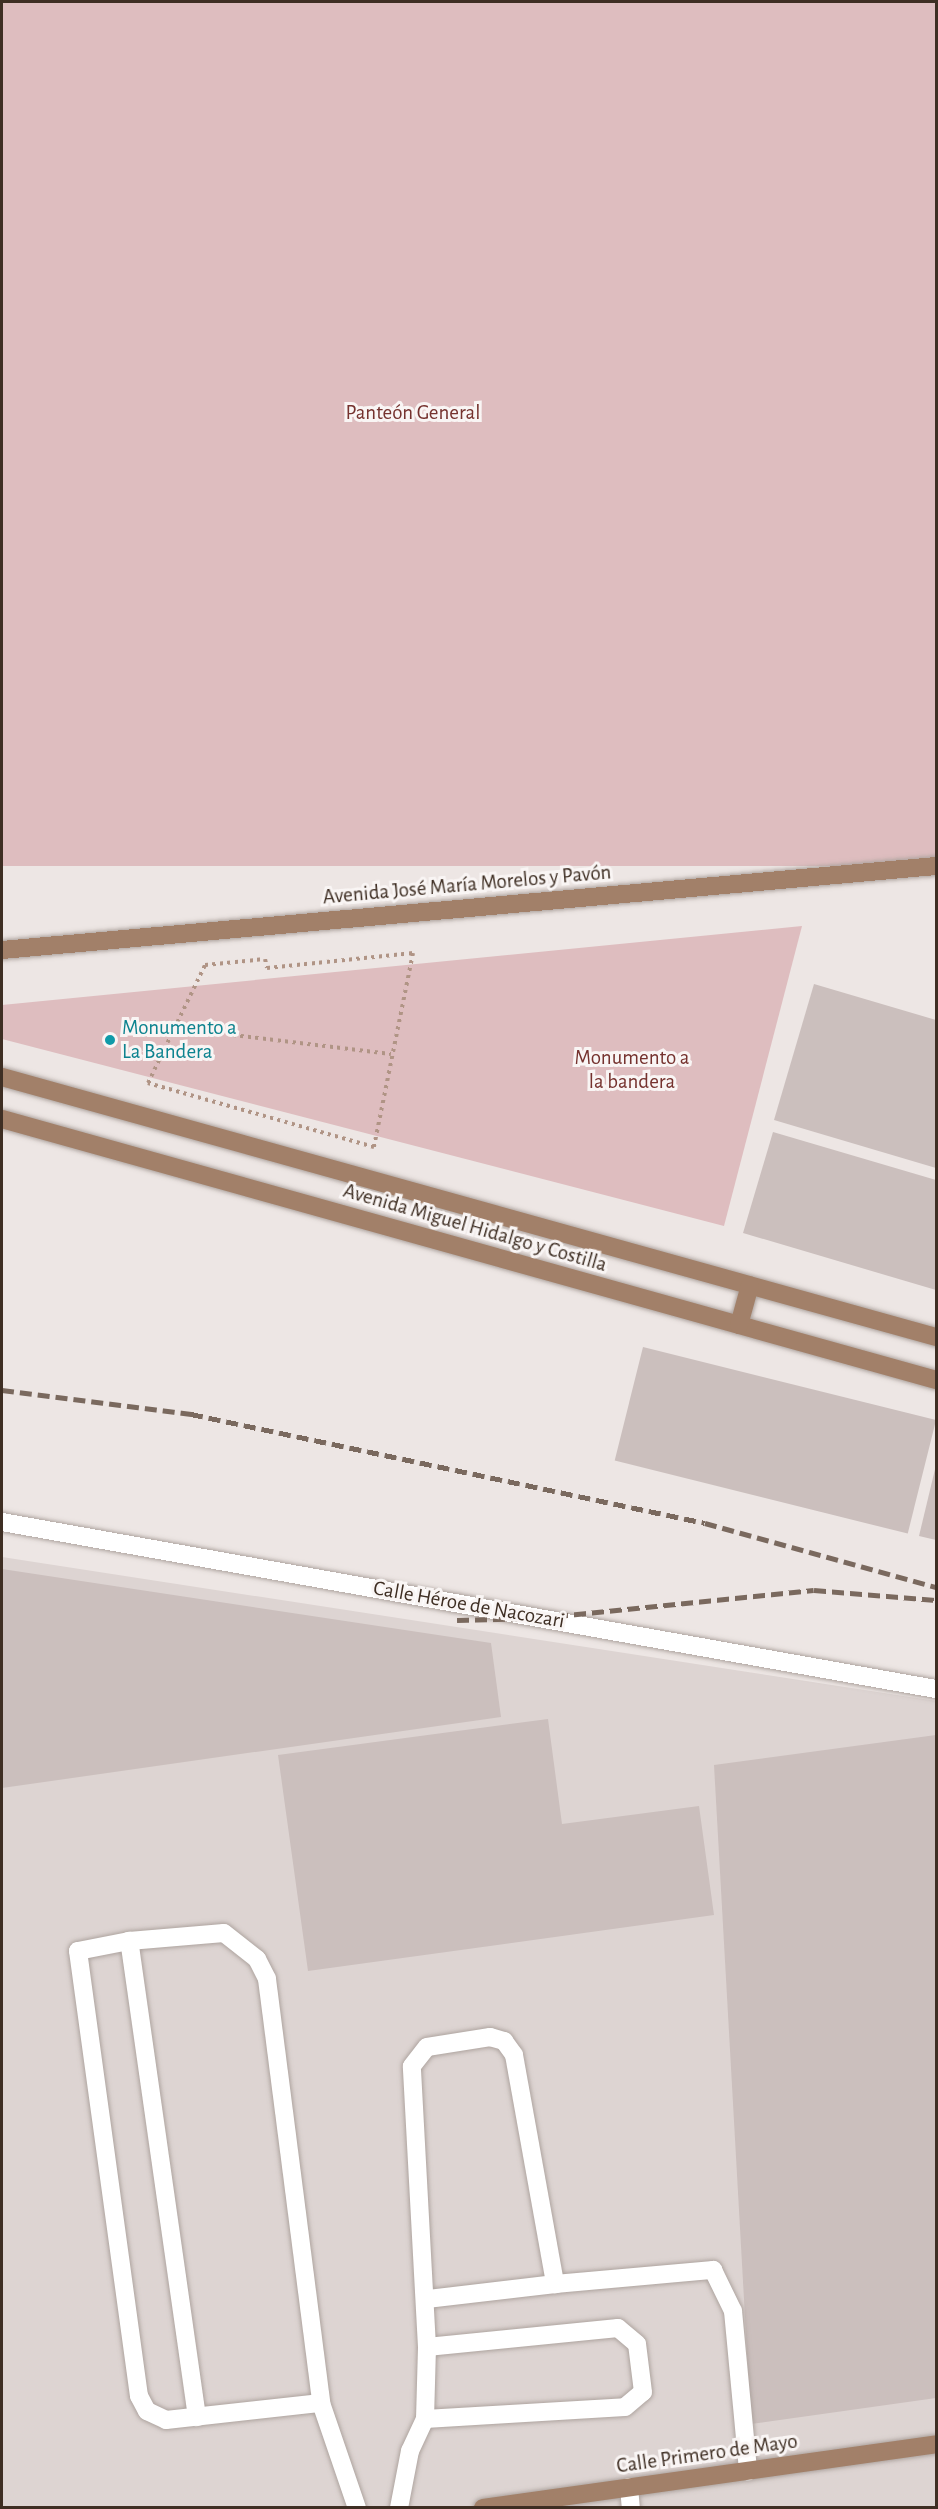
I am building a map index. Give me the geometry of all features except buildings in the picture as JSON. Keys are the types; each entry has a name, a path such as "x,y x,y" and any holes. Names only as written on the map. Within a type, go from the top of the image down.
{"main road":[{"name":"Avenida José María Morelos y Pavón","path":"2,950 936,866"},
{"name":"Avenida Miguel Hidalgo y Costilla","path":"2,1077 936,1337"},
{"name":"Avenida Miguel Hidalgo y Costilla","path":"2,1119 936,1380"},
{"path":"739,1325 750,1285"},
{"name":"Calle Primero de Mayo","path":"483,2508 936,2444"}],"street":[{"name":"Calle Héroe de Nacozari","path":"2,1522 936,1689"},
{"path":"321,2403 197,2417 156,2417 139,2396 78,1951 129,1941 224,1934 257,1959 267,1979 321,2403 357,2508"},
{"path":"129,1941 197,2417"},
{"path":"399,2508 410,2451 425,2419 428,2299 412,2066 427,2048 490,2037 504,2040 514,2055 555,2284"},
{"path":"428,2299 555,2284 713,2270 733,2311 748,2471"},
{"path":"425,2419 625,2407 643,2392 637,2344 618,2328 427,2348"},
{"path":"629,2487 631,2508"}],"path":[{"path":"413,953 392,1054 374,1148 148,1083 205,964 265,959 267,968 413,953"},
{"path":"234,1035 392,1054"}],"shaded area":[{"path":"2,1557 936,1701 936,2507 2,2508"}],"green space":[{"name":"Panteón General","path":"2,2 936,2 936,866 2,866"},
{"name":"Monumento a la bandera","path":"802,926 724,1226 2,1039 2,1005"}],"railway":[{"path":"2,1390 191,1414 705,1523 936,1587"},
{"path":"457,1620 538,1618 814,1590 936,1600"}],"place":[{"name":"Monumento a La Bandera","path":"110,1040"}]}
